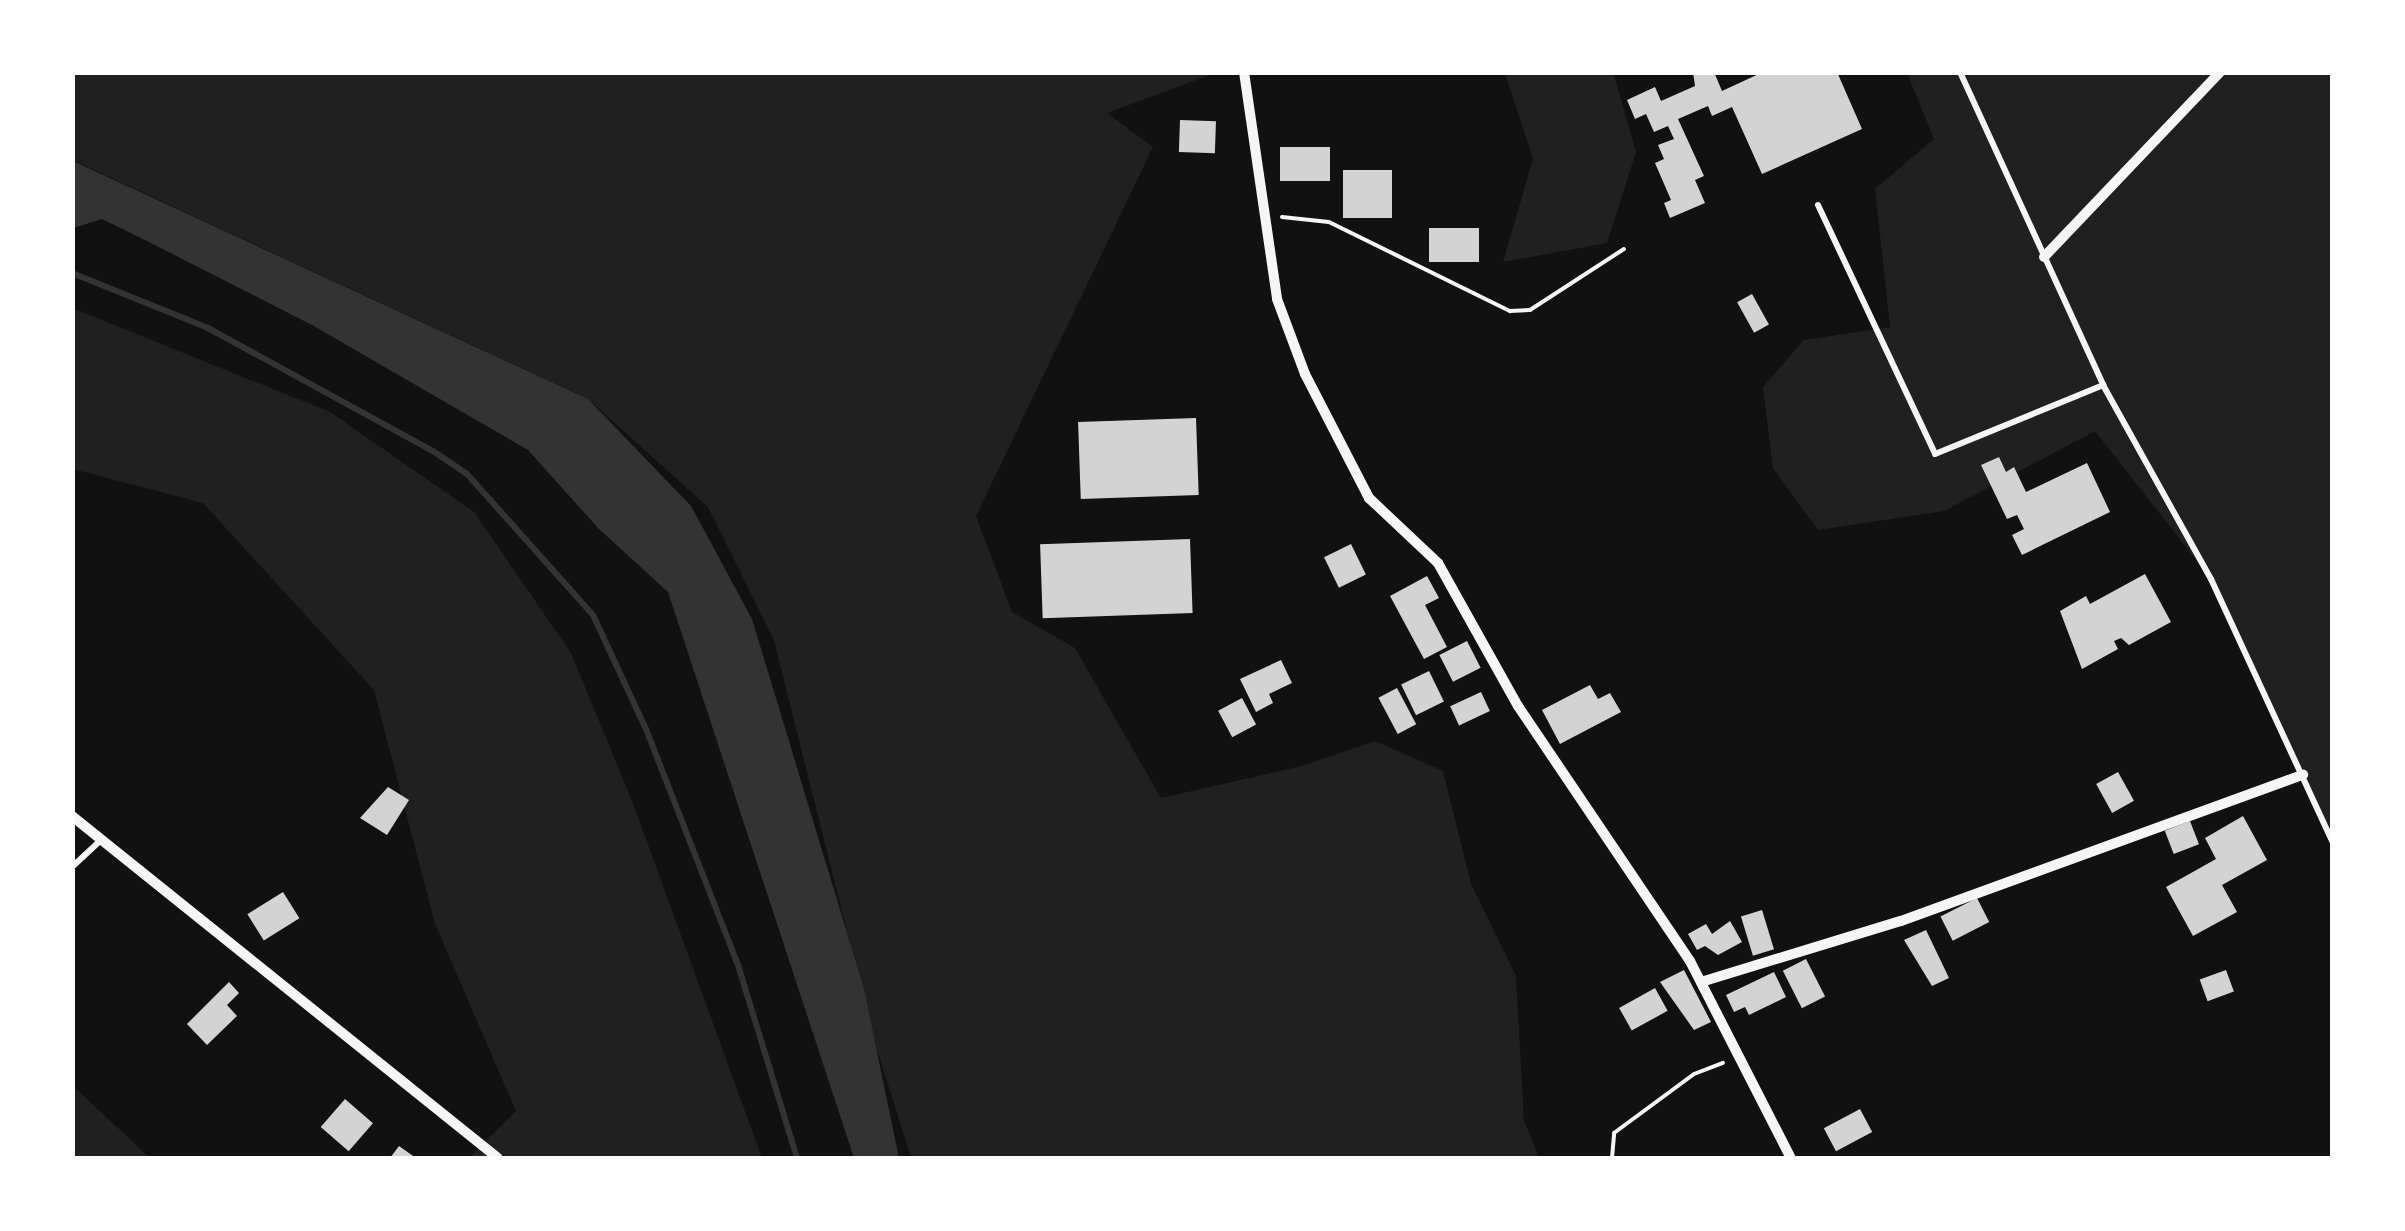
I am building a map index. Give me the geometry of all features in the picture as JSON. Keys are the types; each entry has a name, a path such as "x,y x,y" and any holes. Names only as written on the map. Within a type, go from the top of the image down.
{"street":[{"path":"1244,72 1276,299 1306,374 1370,498 1438,562 1518,706 1701,982 1791,1158"},
{"path":"2044,257 2220,72"},
{"path":"1701,982 1900,922 2303,775"},
{"path":"72,816 498,1158"}],"lane":[{"path":"1960,72 2103,385 2211,579 2332,841"},
{"path":"1818,205 1935,454 2103,385"},
{"path":"72,866 104,838"}],"path":[{"path":"1262,216 1329,222 1510,311 1530,310 1624,249"},
{"path":"1612,1158 1614,1132 1694,1074 1742,1056"}],"shaded area":[{"path":"73,73 1215,73 1107,113 1153,147 976,516 1012,612 1075,648 1161,798 1302,766 1375,741 1443,771 1471,884 1516,976 1524,1120 1539,1158 911,1158 875,1043 774,640 708,507 588,399 73,160"},
{"path":"1505,73 1634,73 1614,75 1636,152 1607,243 1503,262 1533,159"},
{"path":"1907,73 2332,73 2332,842 2211,579 2095,431 1944,511 1818,530 1773,468 1763,387 1804,340 1890,327 1875,189 1934,139"},
{"path":"73,161 588,399 691,506 752,619 864,989 899,1158 854,1158 668,592 599,529 528,450 312,325 102,219 73,228"},
{"path":"72,308 330,412 474,512 571,653 634,806 762,1158 469,1158 516,1111 435,924 374,690 203,503 73,469"},
{"path":"73,1086 150,1158 73,1158"}],"building":[{"path":"1693,72 1714,72 1722,91 1763,72 1837,72 1862,129 1762,174 1732,107 1712,116 1708,106 1678,119 1704,176 1695,180 1705,203 1670,218 1664,203 1671,200 1655,163 1664,159 1658,145 1674,139 1668,126 1654,132 1646,114 1635,119 1627,100 1655,87 1661,101 1695,86"},
{"path":"1180,120 1216,121 1215,153 1179,152"},
{"path":"1280,147 1330,147 1330,181 1280,181"},
{"path":"1343,170 1392,170 1392,218 1343,218"},
{"path":"1429,228 1479,228 1479,262 1429,262"},
{"path":"1752,294 1769,325 1754,333 1737,302"},
{"path":"1196,418 1199,495 1081,499 1078,422"},
{"path":"1999,457 2006,472 2014,467 2026,492 2087,463 2110,512 2022,555 2012,535 2024,529 2017,515 2007,519 1981,465"},
{"path":"1190,539 1193,613 1043,618 1040,544"},
{"path":"1351,544 1366,575 1339,588 1324,557"},
{"path":"2145,574 2171,622 2129,645 2121,638 2114,641 2118,649 2082,669 2060,611 2086,596 2090,604"},
{"path":"1427,576 1439,598 1425,605 1447,647 1424,659 1390,596"},
{"path":"1467,641 1481,668 1453,682 1439,655"},
{"path":"1281,660 1292,683 1269,694 1273,703 1256,712 1240,679"},
{"path":"1429,671 1444,702 1416,715 1401,685"},
{"path":"1590,685 1598,699 1610,693 1621,712 1560,744 1542,710"},
{"path":"1397,688 1416,724 1398,734 1378,698"},
{"path":"1481,692 1490,711 1459,725 1450,706"},
{"path":"1242,698 1256,724 1232,737 1218,711"},
{"path":"2118,772 2134,801 2112,813 2096,784"},
{"path":"388,787 409,800 387,835 360,818"},
{"path":"2243,816 2267,860 2222,885 2237,912 2193,936 2166,887 2216,859 2205,838"},
{"path":"2190,821 2199,844 2174,854 2165,831"},
{"path":"283,892 299,918 264,941 247,914"},
{"path":"1977,898 1989,922 1953,941 1940,917"},
{"path":"1762,910 1774,949 1753,956 1741,916"},
{"path":"1730,921 1742,942 1718,955 1705,946 1697,950 1688,934 1706,924 1712,934"},
{"path":"1926,930 1949,978 1932,986 1904,940"},
{"path":"1806,959 1825,996 1802,1008 1783,971"},
{"path":"1684,970 1711,1022 1694,1030 1660,982"},
{"path":"2226,970 2234,992 2208,1001 2200,980"},
{"path":"1774,972 1786,997 1749,1015 1745,1007 1734,1012 1726,995"},
{"path":"229,982 239,993 227,1005 237,1016 207,1045 187,1024"},
{"path":"1655,988 1668,1011 1632,1031 1619,1008"},
{"path":"345,1099 373,1123 349,1151 321,1127"},
{"path":"1860,1109 1872,1132 1836,1151 1824,1128"},
{"path":"399,1146 416,1158 390,1158"}],"waterway":[{"path":"72,273 208,328 433,451 467,474 593,615 646,729 738,965 797,1158"}]}
